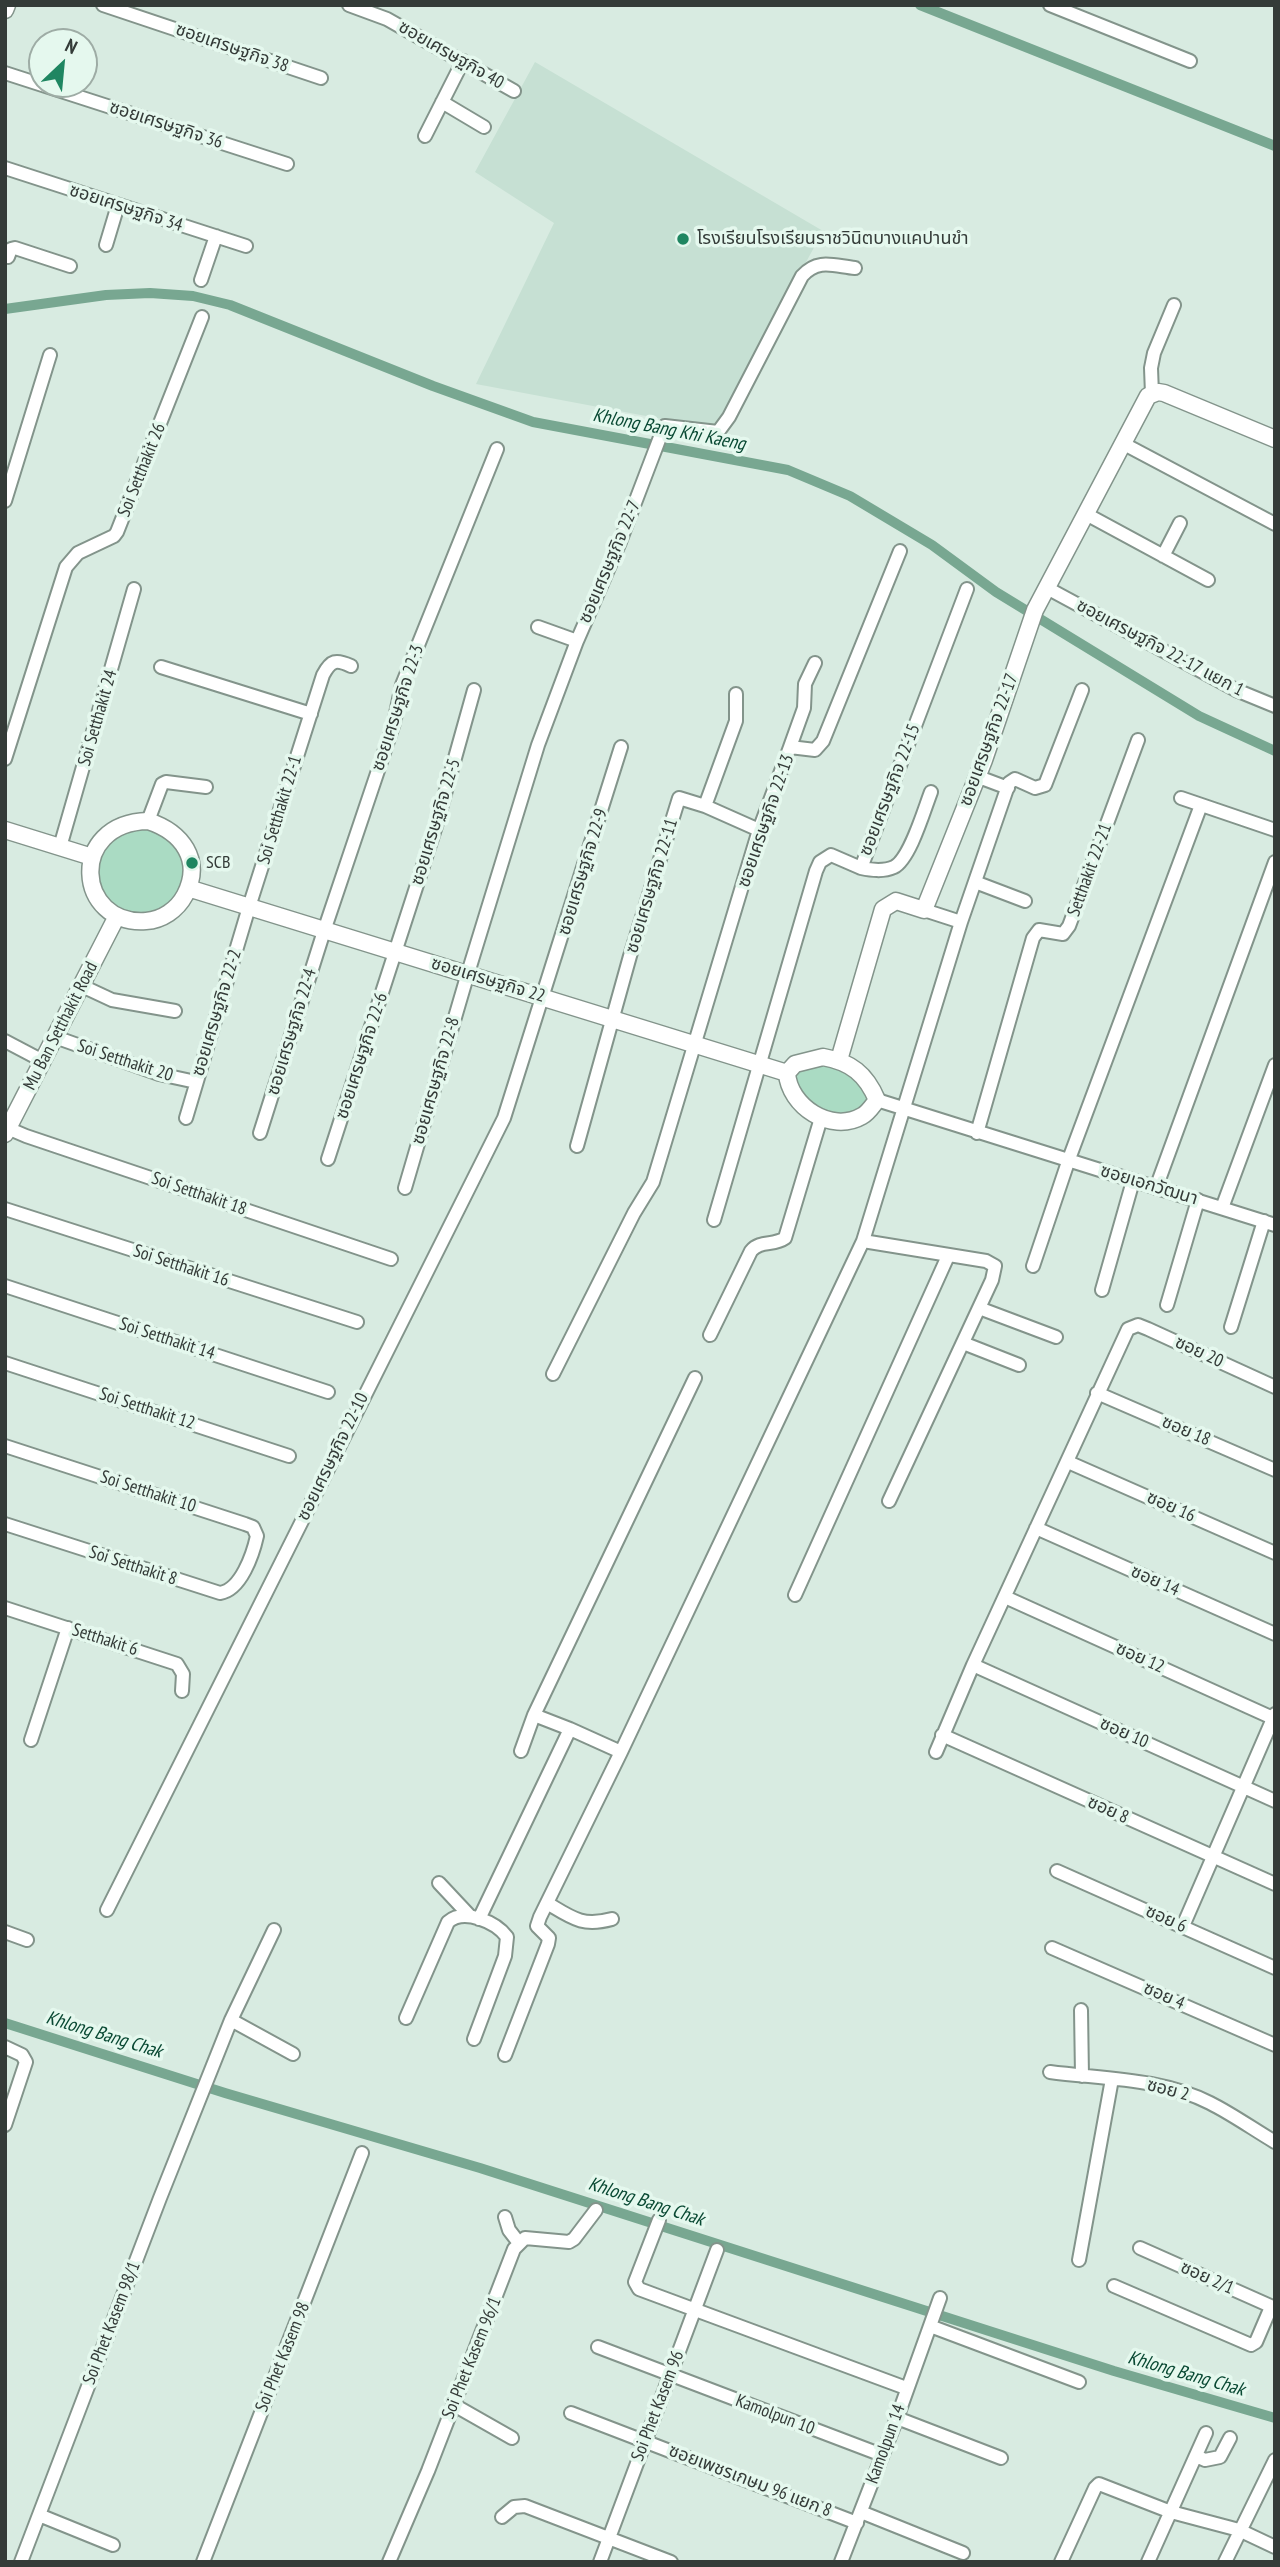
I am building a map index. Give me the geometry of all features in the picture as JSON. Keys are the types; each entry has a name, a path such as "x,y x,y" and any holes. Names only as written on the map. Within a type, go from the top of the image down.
{"street":[{"path":"5,10 7,5"},
{"name":"ซอยเศรษฐกิจ 38","path":"103,5 321,78"},
{"name":"ซอยเศรษฐกิจ 40","path":"349,5 387,19 514,91"},
{"path":"1049,5 1190,61"},
{"path":"425,136 463,61"},
{"name":"ซอยเศรษฐกิจ 36","path":"5,73 287,164"},
{"path":"442,102 484,127"},
{"name":"ซอยเศรษฐกิจ 34","path":"5,168 246,246"},
{"path":"106,245 118,205"},
{"path":"201,281 216,236"},
{"path":"6,260 11,249 15,248 70,266"},
{"name":"ซอยเศรษฐกิจ 22-7","path":"468,974 538,745 662,432 666,426 718,432 730,417 802,276 810,267 818,264 855,268"},
{"path":"1174,305 1153,353 1152,394 1164,393 1178,398 1275,439"},
{"name":"Soi Setthakit 26","path":"5,758 66,567 78,554 114,536 117,531 202,317"},
{"path":"5,501 50,355"},
{"name":"ซอยเศรษฐกิจ 22-17","path":"924,910 994,731 1035,610 1152,394"},
{"path":"1124,444 1275,524"},
{"name":"ซอยเศรษฐกิจ 22-3","path":"324,931 394,723 402,685 497,449"},
{"path":"1086,514 1208,580"},
{"path":"1163,556 1180,523"},
{"name":"ซอยเศรษฐกิจ 22-13","path":"553,1374 634,1213 653,1182 760,830 790,747 815,750 823,741 900,551"},
{"name":"ซอยเศรษฐกิจ 22-17 แยก 1","path":"1047,588 1236,690 1275,706"},
{"name":"Soi Setthakit 24","path":"60,847 134,589"},
{"name":"ซอยเศรษฐกิจ 22-15","path":"760,1065 820,862 831,855 861,867 967,589"},
{"path":"538,627 577,641"},
{"name":"Soi Setthakit 22-1","path":"249,907 310,713 329,664 338,660 351,666"},
{"path":"790,747 804,708 805,684 814,663"},
{"path":"162,667 310,713"},
{"name":"ซอยเศรษฐกิจ 22-5","path":"395,952 436,826 474,690"},
{"path":"505,2055 548,1944 549,1938 537,1926 547,1903 863,1241 961,922 1007,788 1015,779 1035,788 1045,785 1082,690"},
{"path":"705,806 736,721 736,694"},
{"name":"Setthakit 22-21","path":"977,1133 1033,938 1039,930 1063,934 1069,926 1138,740"},
{"name":"ซอยเศรษฐกิจ 22-9","path":"544,997 621,747"},
{"path":"976,776 1007,788"},
{"path":"148,821 162,783 206,787"},
{"path":"861,867 883,870 899,864 931,792"},
{"name":"ซอยเศรษฐกิจ 22-11","path":"614,1019 679,798 705,806 760,830"},
{"path":"1181,798 1275,830"},
{"path":"1033,1266 1069,1159 1201,804"},
{"path":"148,821 165,827 183,843 191,869 188,888 181,902 169,914 136,922 116,918 100,902 90,880 92,858 100,840 114,828 130,822 148,821"},
{"path":"5,830 92,858"},
{"path":"1156,1188 1275,862"},
{"path":"975,882 1025,901"},
{"name":"ซอยเศรษฐกิจ 22","path":"188,888 787,1073"},
{"path":"839,1060 883,909 896,901 961,922"},
{"name":"ซอยเศรษฐกิจ 22-2","path":"186,1118 249,907"},
{"name":"Mu Ban Setthakit Road","path":"6,1130 116,918"},
{"name":"ซอยเศรษฐกิจ 22-4","path":"260,1133 324,931"},
{"name":"ซอยเศรษฐกิจ 22-6","path":"328,1159 395,952"},
{"name":"ซอยเศรษฐกิจ 22-8","path":"405,1188 468,974"},
{"path":"82,986 112,1000 175,1012"},
{"name":"ซอยเศรษฐกิจ 22-10","path":"107,1910 504,1118 544,997"},
{"path":"577,1146 614,1019"},
{"name":"Soi Setthakit 20","path":"55,1037 159,1074 196,1082"},
{"path":"5,1041 43,1061"},
{"path":"877,1100 863,1116 840,1121 821,1118 795,1097 788,1084 787,1073 795,1064 805,1060 823,1057 839,1060 849,1064 870,1083 877,1100 977,1133"},
{"path":"714,1220 760,1065"},
{"path":"1222,1208 1275,1065"},
{"path":"710,1335 751,1251 760,1244 785,1238 821,1118"},
{"name":"Soi Setthakit 18","path":"6,1130 391,1259"},
{"name":"ซอยเอกวัฒนา","path":"977,1133 1272,1223"},
{"path":"1102,1290 1132,1181"},
{"path":"1167,1305 1198,1200"},
{"name":"Soi Setthakit 16","path":"5,1209 357,1322"},
{"path":"1231,1327 1272,1223"},
{"path":"863,1241 986,1261 995,1266 995,1272 979,1308 889,1502"},
{"path":"795,1595 948,1256"},
{"name":"Soi Setthakit 14","path":"5,1286 328,1392"},
{"path":"979,1308 1056,1337"},
{"name":"ซอย 20","path":"1097,1393 1125,1334 1138,1325 1275,1387"},
{"path":"963,1343 1019,1365"},
{"name":"Soi Setthakit 12","path":"5,1363 289,1456"},
{"path":"521,1751 534,1715 695,1378"},
{"path":"936,1752 1097,1393"},
{"name":"ซอย 18","path":"1097,1393 1275,1469"},
{"name":"Soi Setthakit 10","path":"5,1446 253,1527 257,1536 246,1563"},
{"name":"ซอย 16","path":"1068,1462 1275,1553"},
{"name":"Soi Setthakit 8","path":"5,1524 220,1594 227,1592 239,1581 246,1563"},
{"name":"ซอย 14","path":"1036,1528 1275,1634"},
{"name":"ซอย 12","path":"1004,1597 1274,1717"},
{"name":"Setthakit 6","path":"5,1608 177,1664 183,1674 182,1691"},
{"path":"31,1740 68,1628"},
{"name":"ซอย 10","path":"973,1665 1275,1801"},
{"path":"534,1715 621,1752"},
{"path":"1183,1926 1274,1717"},
{"path":"474,1917 570,1729"},
{"name":"ซอย 8","path":"942,1735 1275,1884"},
{"name":"ซอย 6","path":"1057,1871 1275,1968"},
{"path":"439,1883 474,1917 508,1937 508,1944 474,2039"},
{"path":"547,1903 583,1922 597,1923 612,1919"},
{"path":"406,2018 448,1923 458,1916 474,1917"},
{"name":"Soi Phet Kasem 98/1","path":"21,2562 196,2107 231,2020 274,1930"},
{"path":"5,1932 27,1940"},
{"name":"ซอย 4","path":"1052,1948 1275,2045"},
{"path":"1081,2010 1082,2076"},
{"path":"231,2020 293,2054"},
{"path":"5,2047 22,2055 26,2062 5,2125"},
{"name":"ซอย 2","path":"1050,2072 1150,2083 1209,2102 1275,2142"},
{"path":"1079,2260 1112,2079"},
{"name":"Soi Phet Kasem 98","path":"203,2562 362,2153"},
{"path":"505,2217 509,2230 519,2243 525,2238 569,2242 596,2210"},
{"path":"659,2220 635,2285 639,2289 906,2388"},
{"name":"Soi Phet Kasem 96/1","path":"389,2562 454,2405 514,2249 519,2243"},
{"name":"ซอย 2/1","path":"1140,2248 1273,2308"},
{"name":"Soi Phet Kasem 96","path":"600,2562 717,2250"},
{"path":"1114,2286 1251,2345 1256,2342 1273,2308"},
{"name":"Kamolpun 14","path":"841,2562 940,2298"},
{"path":"930,2326 1079,2382"},
{"name":"Kamolpun 10","path":"598,2347 882,2455"},
{"path":"454,2405 512,2438"},
{"name":"ซอยเพชรเกษม 96 แยก 8","path":"571,2413 963,2553"},
{"path":"897,2418 1001,2458"},
{"path":"1148,2562 1206,2432"},
{"path":"1196,2456 1205,2460 1220,2457 1230,2438"},
{"path":"1225,2562 1275,2460"},
{"path":"1061,2562 1099,2484 1171,2512 1239,2530 1275,2547"},
{"path":"502,2517 514,2507 525,2506 671,2562"},
{"path":"39,2515 113,2545"}],"shaded area":[{"name":"โรงเรียนโรงเรียนราชวินิตบางแคปานขำ","path":"535,62 823,231 715,429 476,384 554,223 475,172"}],"green space":[{"path":"141,825 181,844 188,874 176,902 148,917 117,910 98,887 97,858 103,845"},
{"path":"823,1066 840,1069 852,1075 869,1100 854,1110 837,1115 820,1113 813,1108 792,1077 803,1070"}],"waterway":[{"path":"920,5 1275,146"},
{"name":"Khlong Bang Khi Kaeng","path":"5,309 106,295 150,293 193,296 230,305 433,386 533,422 788,470 850,496 932,545 996,592 1199,716 1275,751"},
{"name":"Khlong Bang Chak","path":"5,2023 225,2093 480,2168 1114,2371 1275,2418"}],"place":[{"name":"โรงเรียนโรงเรียนราชวินิตบางแคปานขำ","path":"683,239"},
{"name":"SCB","path":"192,863"}]}
